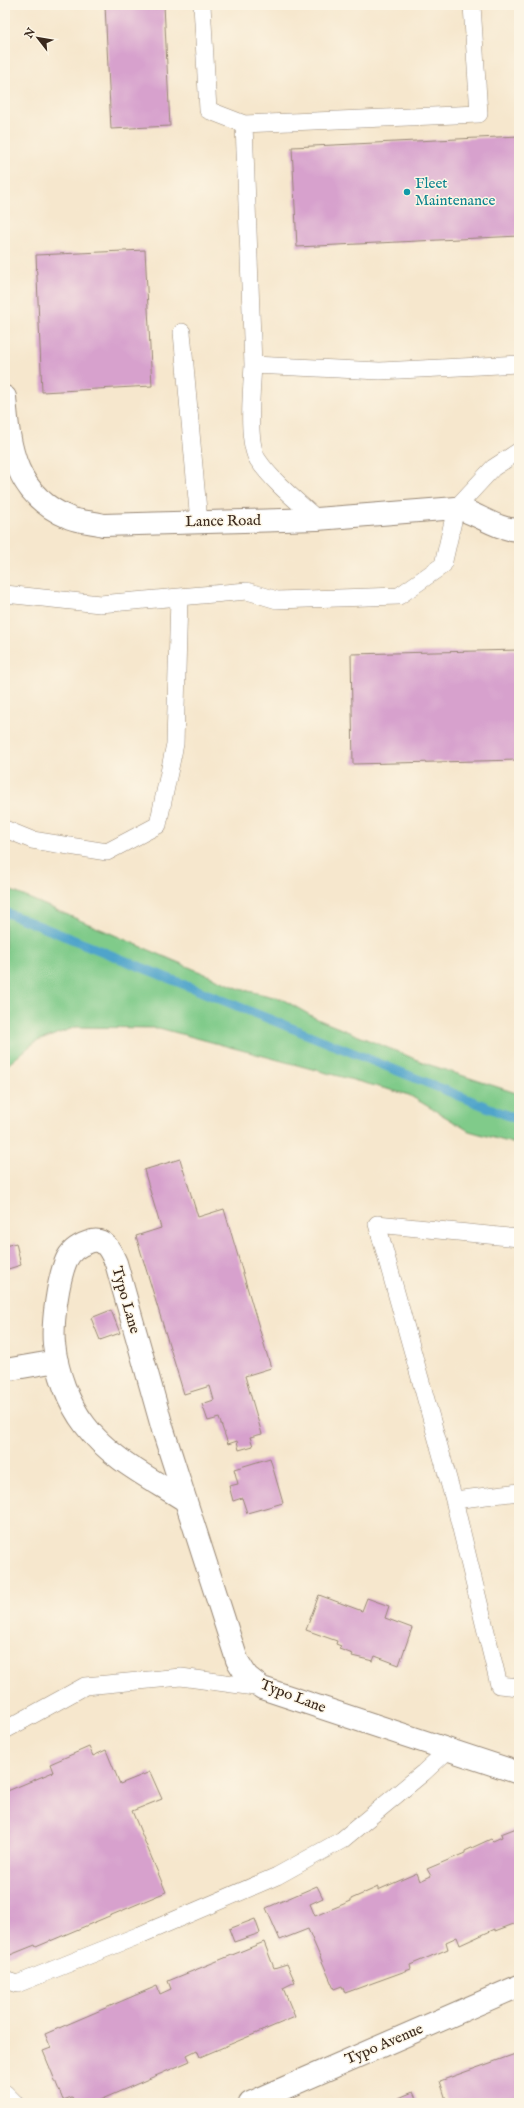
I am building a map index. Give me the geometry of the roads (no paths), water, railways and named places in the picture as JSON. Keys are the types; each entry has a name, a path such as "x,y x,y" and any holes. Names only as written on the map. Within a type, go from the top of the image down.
{"street":[{"name":"Lance Road","path":"5,397 7,430 16,462 31,492 47,506 71,518 103,524 316,519 456,508 470,511 488,522 511,530 519,530"},
{"name":"Typo Lane","path":"186,1502 109,1451 85,1425 67,1395 57,1361 54,1343 55,1309 66,1260 77,1247 91,1241 100,1241 108,1246 116,1263 163,1430 237,1660 247,1676 262,1688 448,1750"},
{"path":"5,1370 57,1361"},
{"path":"448,1750 519,1774"},
{"name":"Typo Avenue","path":"250,2103 519,1986"}],"lane":[{"path":"202,5 208,110 244,124 479,114 472,5"},
{"path":"244,124 248,177 253,365 251,434 257,459 277,482 316,519"},
{"path":"182,332 199,522"},
{"path":"253,365 380,371 519,364"},
{"path":"5,594 100,604 247,591 277,600 399,596 442,565 456,508 493,468 519,451"},
{"path":"5,829 32,840 107,852 158,825 175,744 179,596"},
{"path":"519,1238 377,1224 454,1500 500,1684 519,1688"},
{"path":"454,1500 519,1492"},
{"path":"5,1730 85,1686 181,1677 262,1688"},
{"path":"5,1980 17,1984 140,1935 277,1876 342,1840 423,1773 448,1750"},
{"path":"5,2093 15,2103"}],"waterway":[{"path":"5,912 519,1120"}],"place":[{"name":"Fleet Maintenance","path":"407,192"}]}
